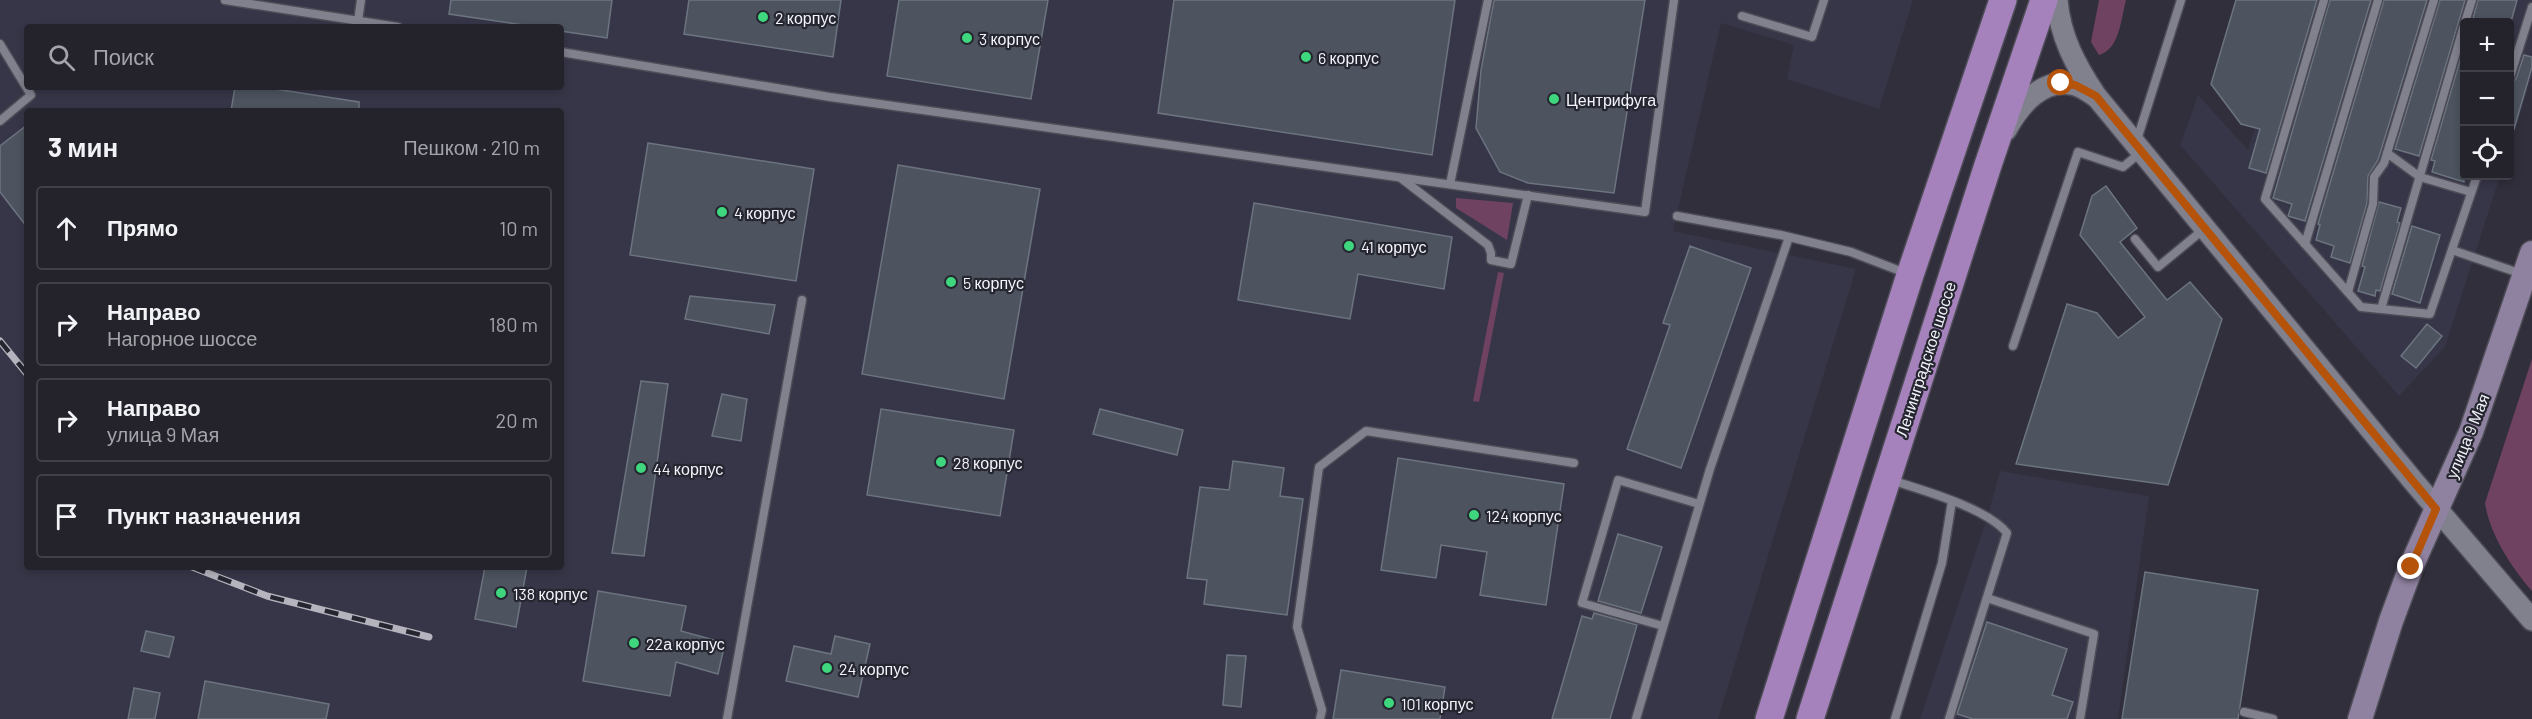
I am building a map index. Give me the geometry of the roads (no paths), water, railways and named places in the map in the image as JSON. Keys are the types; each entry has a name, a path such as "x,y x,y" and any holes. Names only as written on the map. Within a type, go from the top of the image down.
{"highway":[{"path":"1769,719 1910,275 2003,0"},
{"name":"Ленинградское шоссе","path":"1810,719 1988,165 2044,0"}],"main road":[{"name":"улица 9 Мая","path":"2360,719 2391,621 2436,509 2471,432 2528,264"}],"street":[{"path":"2057,0 2065,43 2077,68 2096,96 2436,509 2532,621"},
{"path":"1988,165 2011,121 2030,96 2046,87 2061,83 2075,85 2096,96"}],"lane":[{"path":"225,0 378,24"},
{"path":"358,21 361,0"},
{"path":"1450,184 1488,0"},
{"path":"564,53 830,97 1645,212 1674,0"},
{"path":"1742,16 1812,37 1824,0"},
{"path":"2013,346 2078,152 2123,167 2138,148 2181,0"},
{"path":"2324,0 2265,199 2361,307 2430,314 2476,180"},
{"path":"2305,244 2378,0"},
{"path":"2348,292 2373,204 2374,177 2384,162 2434,0"},
{"path":"2467,18 2472,0"},
{"path":"2512,72 2528,36 2532,7"},
{"path":"2381,309 2460,41"},
{"path":"0,44 24,83"},
{"path":"0,122 31,95 28,90"},
{"path":"2387,153 2420,177 2471,192"},
{"path":"1400,177 1488,245 1491,260 1511,264 1528,195"},
{"path":"1677,216 1789,237 1851,252 1910,275"},
{"path":"2135,239 2158,267 2205,229"},
{"path":"1636,719 1699,504 1789,237"},
{"path":"2451,250 2528,264"},
{"path":"727,719 802,300"},
{"path":"1320,719 1322,710 1297,627 1318,467 1366,431 1574,463"},
{"path":"1887,479 1952,501 2000,524 2007,533 1949,719"},
{"path":"1663,626 1582,603 1618,480 1699,504"},
{"path":"1895,719 1942,563 1952,501"},
{"path":"1987,598 2094,634 2080,719"},
{"path":"2244,712 2273,719"}],"railway":[{"path":"0,341 24,370"},
{"path":"200,570 267,596 429,637"}],"place":[{"name":"2 корпус","path":"763,17"},
{"name":"3 корпус","path":"967,38"},
{"name":"6 корпус","path":"1306,57"},
{"name":"Центрифуга","path":"1554,99"},
{"name":"4 корпус","path":"722,212"},
{"name":"41 корпус","path":"1349,246"},
{"name":"5 корпус","path":"951,282"},
{"name":"28 корпус","path":"941,462"},
{"name":"44 корпус","path":"641,468"},
{"name":"124 корпус","path":"1474,515"},
{"name":"138 корпус","path":"501,593"},
{"name":"22а корпус","path":"634,643"},
{"name":"24 корпус","path":"827,668"},
{"name":"101 корпус","path":"1389,703"}]}
